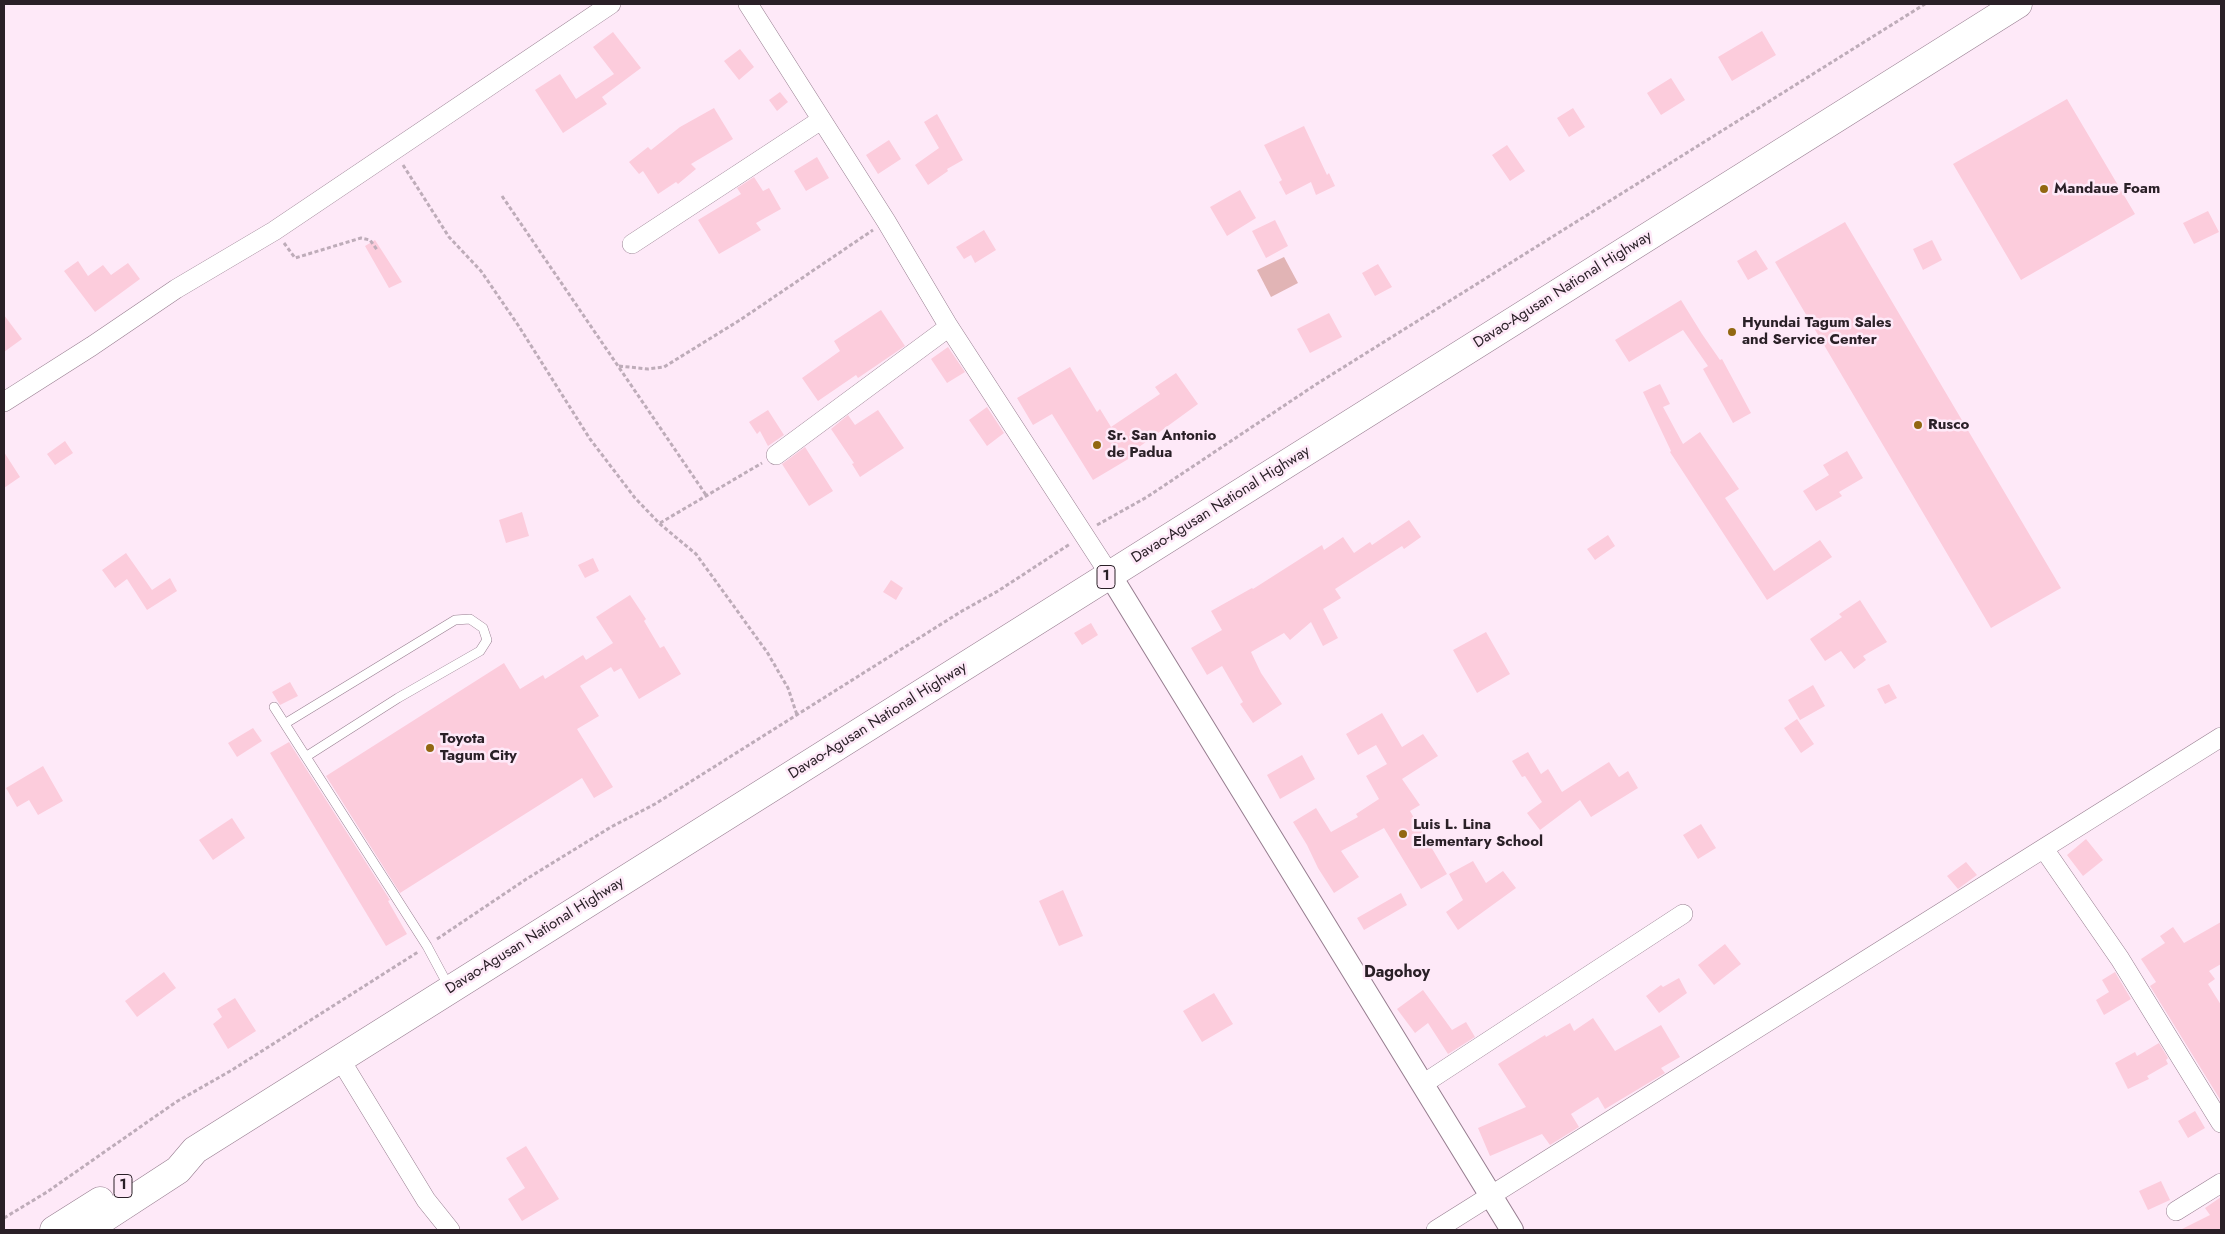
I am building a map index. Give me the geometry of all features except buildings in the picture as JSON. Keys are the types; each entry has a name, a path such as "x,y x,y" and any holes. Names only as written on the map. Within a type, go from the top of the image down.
{"highway":[{"name":"Davao-Agusan National Highway","path":"54,1230 169,1157 195,1150 2018,4"},
{"name":"Davao-Agusan National Highway","path":"86,1230 178,1170 195,1150"}],"street":[{"path":"4,402 92,346 176,289 274,231 611,4"},
{"path":"748,4 886,221 949,327 1110,575 1512,1230"},
{"path":"632,244 821,120"},
{"path":"776,455 949,327"},
{"path":"1436,1230 2221,737"},
{"path":"2044,849 2120,958 2221,1123"},
{"path":"1423,1084 1683,914"},
{"path":"340,1059 426,1200 450,1230"},
{"path":"2176,1210 2221,1183"}],"lane":[{"path":"286,722 454,620 470,619 483,628 487,640 480,651 398,698 306,756"},
{"path":"274,707 286,722 427,946 451,989"}],"path":[{"path":"4,1218 47,1192 176,1102 232,1070 427,946 528,878 611,827 655,804 962,611 998,591 1066,547 1083,532 1147,497 1315,385 1925,4"},
{"path":"394,149 449,237 481,271 518,324 590,439 635,498 660,524 696,554 767,652 788,688 797,715"},
{"path":"502,196 706,495"},
{"path":"619,366 648,369 664,367 740,320 886,221"},
{"path":"274,231 295,258 361,238 370,240 378,250"},
{"path":"660,524 776,455"}],"shaded area":[{"path":"1284,257 1298,283 1271,297 1257,270"}],"place":[{"name":"Mandaue Foam","path":"2044,189"},
{"name":"Hyundai Tagum Sales and Service Center","path":"1732,332"},
{"name":"Rusco","path":"1918,425"},
{"name":"Sr. San Antonio de Padua","path":"1097,445"},
{"name":"Toyota Tagum City","path":"430,748"},
{"name":"Luis L. Lina Elementary School","path":"1403,834"}],"district":[{"name":"Dagohoy","path":"1397,973"}]}
